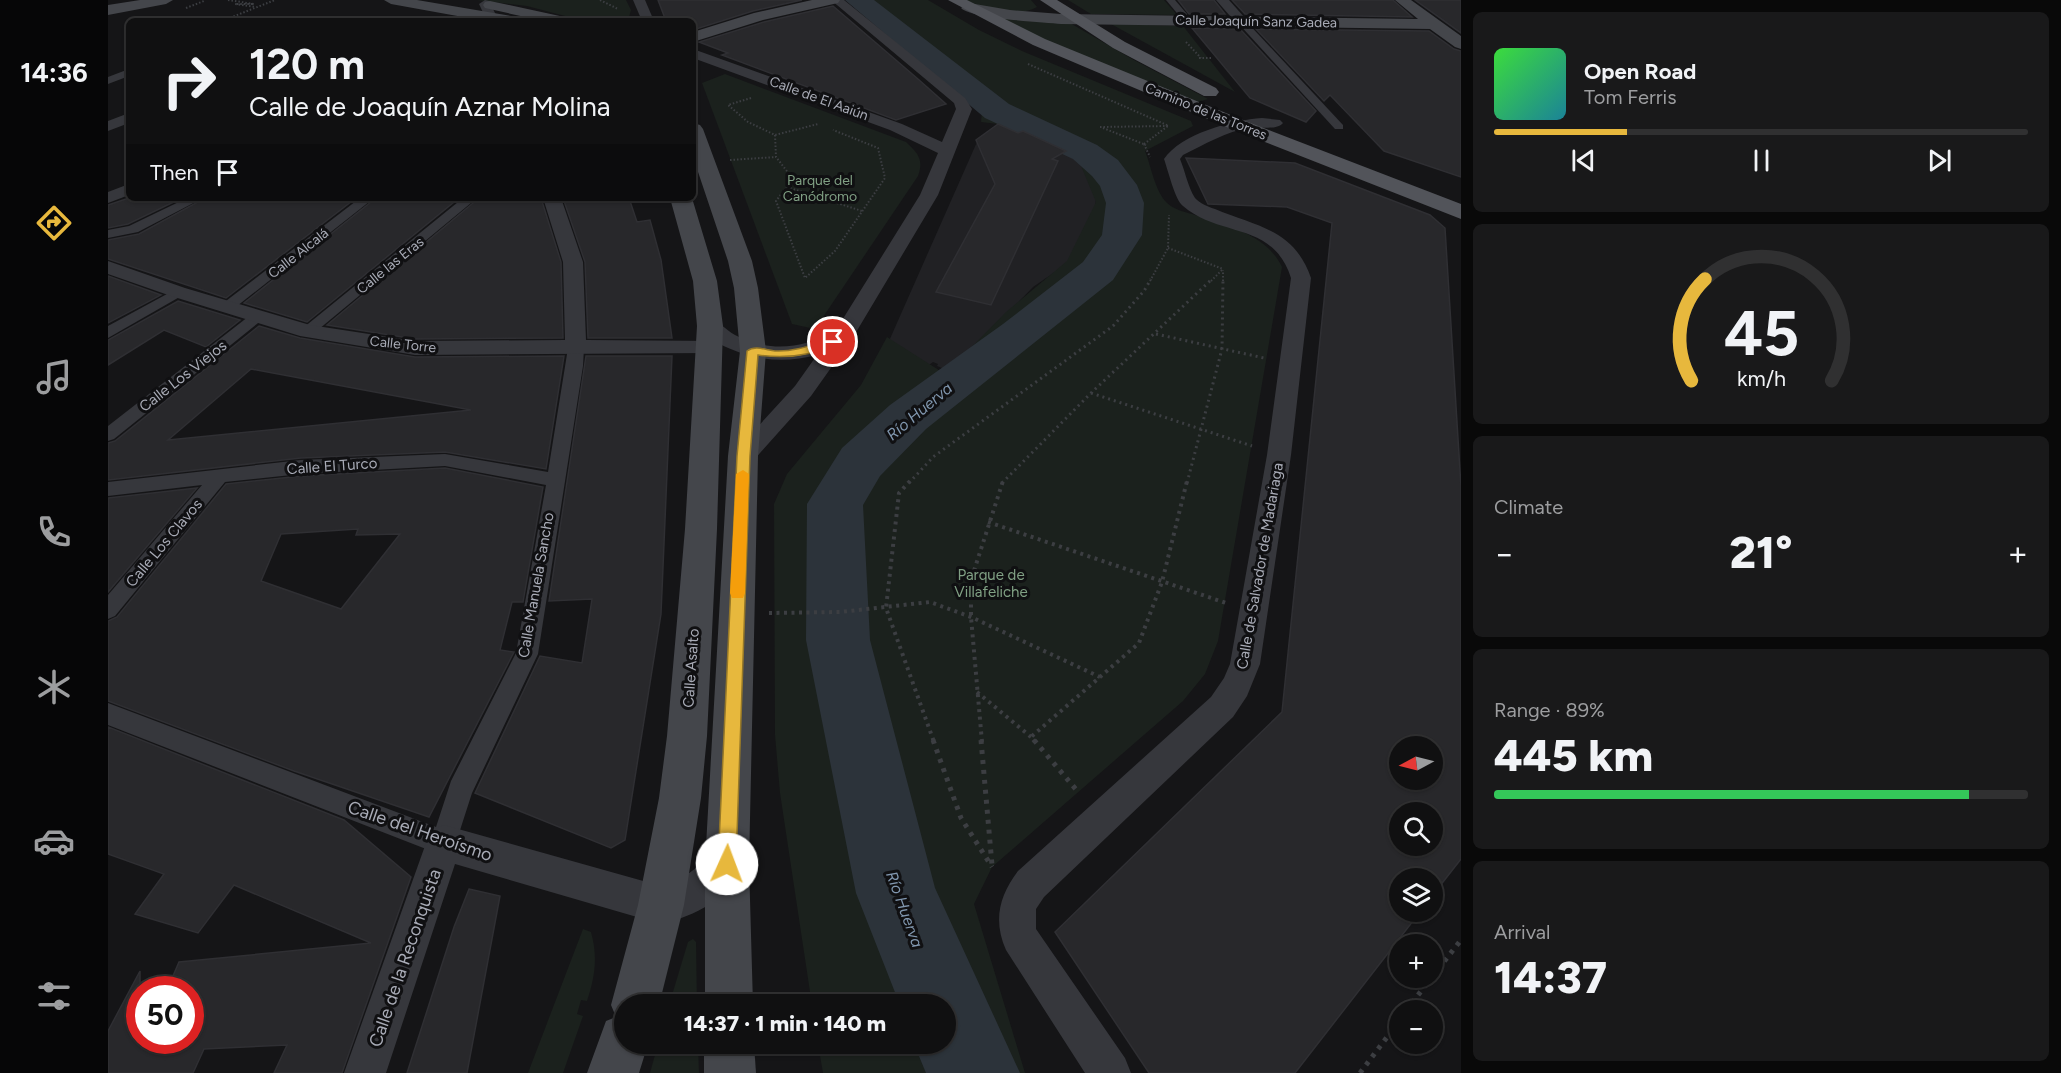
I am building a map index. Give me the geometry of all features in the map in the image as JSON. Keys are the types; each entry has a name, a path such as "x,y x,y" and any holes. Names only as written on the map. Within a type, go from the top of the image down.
{"main road":[{"path":"113,8 166,0"},
{"path":"391,0 514,18"},
{"path":"454,0 497,17"},
{"path":"696,36 759,16 835,0"},
{"path":"962,4 1019,16 1045,13 1050,7 1047,0"},
{"name":"Camino de las Torres","path":"1047,0 1236,111 1461,212"},
{"path":"1402,0 1461,44"},
{"name":"Camino de las Torres","path":"962,4 1039,42 1275,123 1461,195"},
{"name":"Calle Joaquín Sanz Gadea","path":"1019,16 1077,19 1435,24"},
{"path":"696,137 740,261 746,288 753,351 743,456 727,864 729,994"},
{"name":"Calle Asalto","path":"638,994 661,905 678,807 687,736 701,529 710,336 705,281 682,201"},
{"path":"613,1073 619,1054"},
{"path":"729,1054 730,1073"}],"street":[{"path":"639,0 647,18"},
{"path":"743,456 803,391 844,333 929,195 963,114 963,105 960,101 835,0"},
{"path":"1170,0 1184,16"},
{"path":"1222,0 1339,127"},
{"name":"Calle de El Aaiún","path":"696,54 906,131 948,151"},
{"name":"Calle de El Aaiún","path":"696,65 730,66"},
{"path":"112,79 126,73"},
{"name":"Calle de Salvador de Madariaga","path":"1110,1073 1019,937 1015,919 1017,905 1031,884 1222,707 1236,686 1245,664 1279,455 1301,278 1297,264 1286,250 1263,233 1191,205 1186,199 1172,164 1172,159 1177,152 1236,111"},
{"path":"906,131 963,114"},
{"path":"108,126 126,119"},
{"path":"108,198 126,190"},
{"path":"108,234 134,229 191,201"},
{"name":"Calle Alcalá","path":"228,307 364,201"},
{"name":"Calle las Eras","path":"308,331 467,201"},
{"path":"553,201 573,262 576,348"},
{"name":"Calle Torre","path":"108,267 178,292 308,331 415,348 576,348 710,336"},
{"path":"108,333 178,292"},
{"name":"Calle Los Viejos","path":"108,435 258,316"},
{"path":"710,336 753,351 776,354 807,352 826,345 844,333"},
{"name":"Calle Manuela Sancho","path":"444,843 460,790 527,654 575,366 576,348"},
{"name":"Calle El Turco","path":"108,489 301,467 445,460 555,480"},
{"name":"Calle Los Clavos","path":"108,610 219,477"},
{"name":"Calle del Heroísmo","path":"108,714 444,843 661,905"},
{"name":"Calle de la Reconquista","path":"365,1073 444,843"},
{"path":"661,905 678,902 695,894 712,882 727,864"}],"path":[{"path":"228,0 254,4 236,4 256,7"},
{"path":"229,18 275,0"},
{"path":"188,7 204,1"},
{"path":"754,99 748,98 728,105 748,122 776,135 818,124 808,120"},
{"path":"1151,118 1169,126"},
{"path":"1144,144 1169,126"},
{"path":"1148,152 1144,144 1100,127 1169,126"},
{"path":"776,135 776,157 794,179 776,201 805,278 836,251 885,177 878,148 828,128"},
{"path":"730,160 776,157"},
{"path":"787,187 862,211"},
{"path":"1168,248 1223,269 1173,314 1156,334 1091,393 1003,480 971,580 971,617 992,867 961,818 886,608 899,494 933,457 1113,326 1144,291 1168,248"},
{"path":"1031,737 1139,643 1162,582 1222,349 1223,269"},
{"path":"1156,334 1290,364"},
{"path":"1091,393 1279,455"},
{"path":"988,522 1254,613"},
{"path":"765,614 886,608 930,602 971,617 1100,677"},
{"path":"977,692 1031,737 1079,793"},
{"path":"1443,963 1461,940"},
{"path":"1360,1073 1389,1035"}],"shaded area":[{"path":"998,124 1023,131 1053,144 1099,175 1090,248 1033,287 952,370 937,366 938,364 933,362 926,367 889,341 977,142"}],"green space":[{"path":"477,0 626,0 631,10 629,17 573,18 527,6"},
{"name":"Parque de Villafeliche","path":"851,0 928,0 979,30 1022,51 1191,121 1193,126 1145,151 1156,185 1163,198 1175,209 1230,227 1255,238 1275,255 1282,267 1218,641 1205,674 1183,701 992,867 974,904 1025,1073 823,1073 820,1054 956,1054 956,994 810,994 780,793 775,735 774,504 787,474 861,385 887,337 945,374 1006,312 1067,261 1096,202 1079,161 1053,144 1023,131 1018,133 998,124 981,122 982,110 970,99 972,98"},
{"path":"966,0 1031,0 1037,7 1011,12 992,9"},
{"path":"1068,0 1164,0 1177,15 1091,14"},
{"path":"995,17 1070,23 1208,99 1195,103 1037,39"},
{"path":"1111,24 1183,26 1235,92"},
{"name":"Parque del Canódromo","path":"725,74 906,142 919,157 918,176 815,329 792,324 702,83"},
{"path":"583,929 591,932 595,958 594,975 587,1001 581,1000 577,1014 583,1016 563,1073 528,1073"},
{"path":"693,939 696,942 697,994 672,994 688,942"},
{"path":"655,1054 698,1054 699,1073 650,1073"}],"building":[{"path":"658,0 802,0 753,11 696,29 696,18 665,18"},
{"path":"1178,0 1214,0 1225,14 1189,14"},
{"path":"1232,0 1393,0 1412,17 1245,14"},
{"path":"1415,0 1461,0 1461,33"},
{"path":"833,6 946,104 896,120 722,55 728,53 699,42 764,22"},
{"path":"1192,28 1240,29 1316,111 1306,122 1250,98"},
{"path":"1256,29 1429,31 1454,49 1461,51 1461,177 1384,151 1330,95 1324,101"},
{"path":"998,124 1018,133 1023,131 1066,151 1052,159 1058,161 991,305 936,292 995,184 976,140"},
{"path":"1186,158 1295,163 1430,215 1445,228 1461,487 1461,859 1443,882 1443,868 1389,868 1389,922 1412,922 1403,934 1389,934 1389,952 1295,1073 1149,1073 1055,932 1282,712 1332,223 1287,207 1208,204"},
{"path":"126,199 126,201 176,201 128,224 108,228 108,205"},
{"path":"200,201 352,201 226,298 108,259 108,240 139,234"},
{"path":"372,201 455,201 307,322 244,303"},
{"path":"475,201 542,201 561,262 563,338 415,339 327,325"},
{"path":"564,201 630,201 637,222 650,220 661,260 672,338 588,338 585,262"},
{"path":"108,276 161,295 108,323"},
{"path":"178,301 240,320 206,347 164,330 108,365 108,340"},
{"path":"259,326 300,338 415,357 564,356 546,469 445,452 301,458 108,480 108,443 115,441","holes":["251,369 471,410 168,440"]},
{"path":"586,356 672,356 661,614 625,840 611,848 475,793 540,656 582,663 592,599 549,601"},
{"path":"445,468 543,487 523,602 512,602 500,650 514,652 429,817 294,771 108,701 108,621 117,617 226,484 301,476","holes":["358,529 356,535 400,534 341,609 261,581 281,534"]},
{"path":"197,488 108,592 108,498"},
{"path":"108,727 344,820 411,877 342,1073 274,1073 287,1045 204,1049 204,976 173,976 179,962 371,943 234,885 198,933 135,914 164,874 108,854"},
{"path":"469,889 500,896 467,1073 407,1073 454,927"},
{"path":"126,997 126,1054 202,1054 193,1073 108,1073 108,1031"}],"waterway":[{"name":"Río Huerva","path":"858,0 997,111 1085,152 1105,168 1118,185 1125,203 1122,235 1098,271 1019,334 908,417 861,462 835,504 838,640 896,893 938,994"},
{"name":"Río Huerva","path":"956,1037 975,1073"}],"slow traffic":[{"path":"737,593 743,474"}],"route":[{"path":"727,864 743,456 747,404 753,370 753,351 776,354 807,352 833,342"}]}
